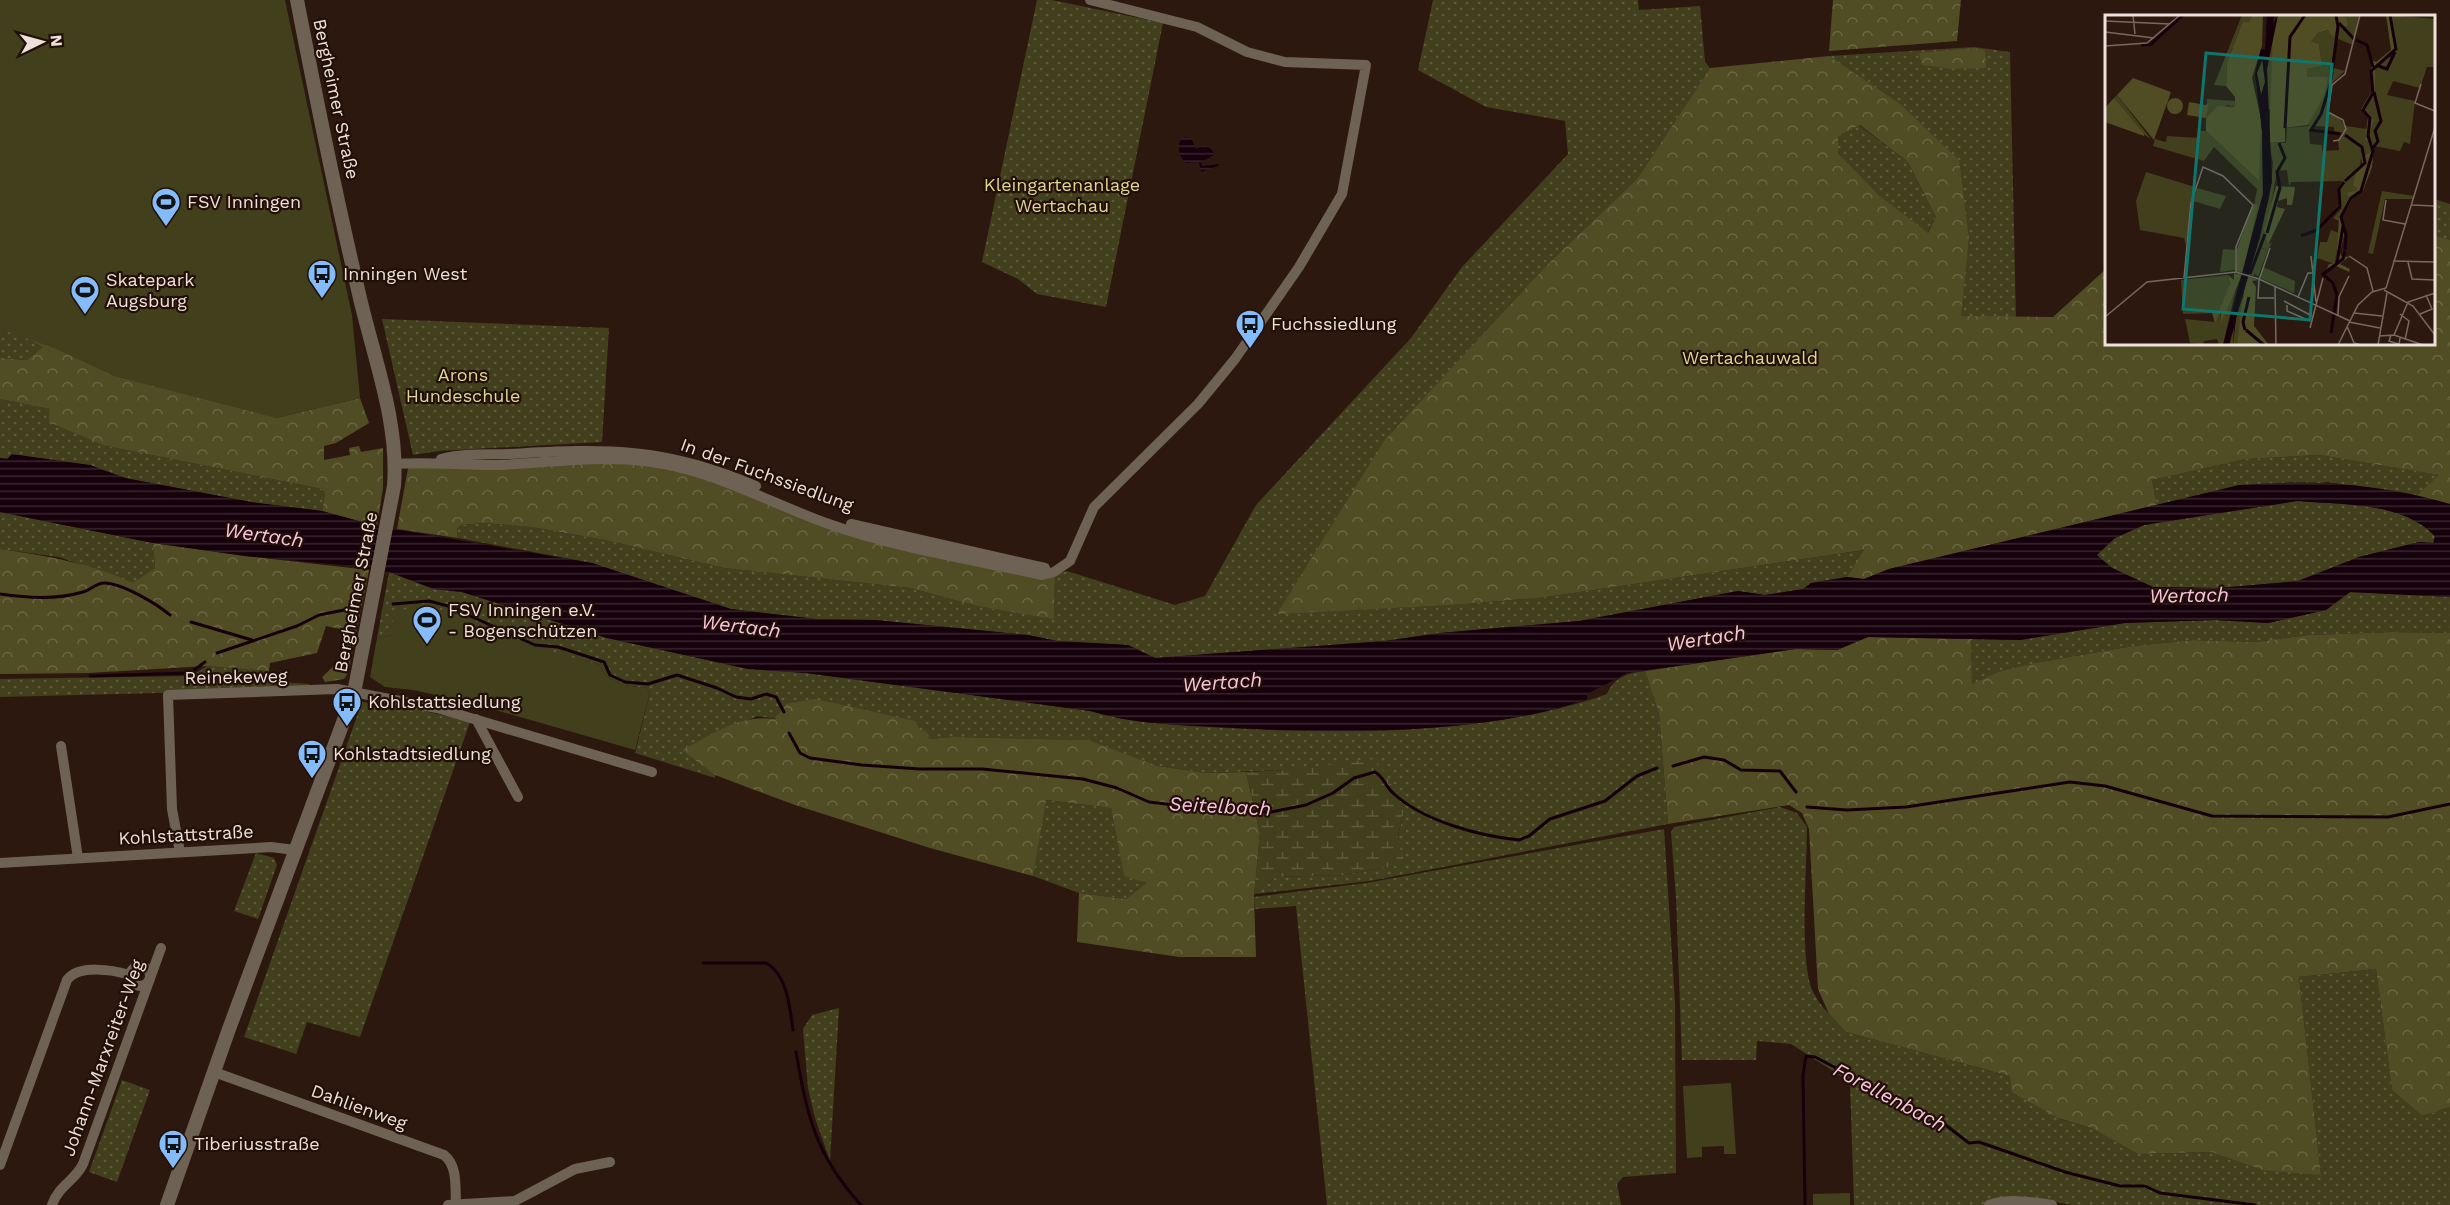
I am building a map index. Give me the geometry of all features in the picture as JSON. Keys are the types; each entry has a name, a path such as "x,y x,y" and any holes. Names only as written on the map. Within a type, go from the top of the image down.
{"street":[{"name":"Bergheimer Straße","path":"167,1205 354,693 391,509 396,464 391,428 347,243 297,0"},
{"name":"In der Fuchssiedlung","path":"396,464 432,461 456,465 499,465 615,458 677,467 735,486 826,523 879,539 1042,575 1054,573 1070,561 1094,507 1198,404 1235,359 1299,267 1342,194 1366,65 1285,62 1247,52 1197,27 1090,0"},
{"name":"Reinekeweg","path":"180,852 172,809 168,694 337,689 354,693"},
{"path":"354,693 437,708 652,772"},
{"path":"476,719 518,797"},
{"path":"61,746 78,858"},
{"name":"Kohlstattstraße","path":"0,863 278,847 295,850"},
{"name":"Johann-Marxreiter-Weg","path":"52,1205 59,1188 79,1173 83,1164 161,948"},
{"path":"0,1165 67,980 76,972 107,970 130,975 134,969 143,967 148,971 149,980"},
{"name":"Dahlienweg","path":"214,1072 444,1155 451,1160 453,1167 452,1204"},
{"path":"452,1204 515,1201 575,1169 610,1162"},
{"path":"1989,1205 2001,1201 2015,1201 2052,1205"}],"green space":[{"name":"FSV Inningen","path":"0,0 285,0 352,315 360,398 276,418 114,376 54,348 0,329"},
{"name":"Kleingartenanlage Wertachau","path":"1037,0 1052,0 1163,23 1106,307 1037,294 1018,279 982,262"},
{"path":"1433,0 1638,0 1639,10 1700,6 1705,62 1710,68 1637,179 1551,261 1496,324 1278,613 1452,605 1546,597 1865,550 1847,577 1811,583 1803,589 1765,595 1738,591 1579,621 1440,633 1385,641 1155,658 1128,645 1057,641 1028,635 875,620 816,619 731,609 592,563 458,538 457,529 461,525 484,523 531,527 605,540 724,568 910,588 977,606 1054,618 1055,574 1067,571 1175,605 1205,596 1256,505 1411,338 1462,267 1568,154 1565,121 1486,107 1418,70"},
{"path":"1833,0 1961,0 1957,41 1829,51"},
{"path":"1974,47 2010,52 2016,319 1960,316 1969,240 1829,56"},
{"path":"1974,48 1985,50 1986,68 1953,69 1922,65 1919,53"},
{"name":"Wertachauwald","path":"1829,56 1900,104 1959,160 1969,240 1961,316 2053,317 2105,270 2105,345 2435,345 2435,235 2450,240 2450,504 2416,496 2439,475 2319,455 2246,459 2152,480 2157,505 1889,569 1864,579 1847,577 1864,550 1546,597 1453,605 1277,614 1384,441 1551,261 1637,179 1710,68","holes":["1860,125 1908,162 1936,217 1928,233 1880,196 1838,153 1838,136"]},
{"path":"1859,125 1908,162 1936,217 1927,234 1880,196 1838,153 1838,136"},
{"path":"2435,199 2450,204 2450,240 2435,235"},
{"path":"0,268 276,418 360,398 369,423 336,443 324,446 324,460 350,455 349,448 359,446 361,452 383,448 383,488 377,526 322,511 325,494 322,489 106,446 49,422 50,409 0,399 0,358 27,360 42,347 0,323"},
{"name":"Arons Hundeschule","path":"382,319 609,328 602,442 439,451 413,455"},
{"path":"0,323 42,347 27,360 0,358"},
{"path":"0,399 51,409 106,446 322,489 325,494 322,511 251,502 125,478 90,465 0,458"},
{"path":"2319,455 2440,475 2416,496 2328,482 2194,497 2157,505 2152,480 2246,459"},
{"path":"576,459 677,468 825,523 1055,574 1054,619 977,606 910,588 724,568 605,540 531,527 484,523 461,525 457,529 458,538 397,529 408,468"},
{"path":"2297,501 2370,507 2405,516 2435,536 2434,543 2419,542 2359,557 2298,581 2219,588 2153,587 2112,568 2096,555 2115,538 2144,525"},
{"path":"0,512 153,543 155,568 133,584 59,557 0,549"},
{"path":"153,543 369,570 348,673 344,679 325,682 322,677 337,663 349,631 326,626 317,653 270,663 269,671 207,666 88,673 0,674 0,549 68,561 101,570 133,583 155,568"},
{"path":"389,572 434,589 462,592 607,638 748,669 806,673 1090,711 1123,719 1174,725 1271,730 1369,731 1468,724 1563,707 1607,694 1622,677 1645,671 1659,714 1668,824 1370,881 1254,894 1276,877 1343,875 1404,864 1397,840 1404,811 1286,770 1206,773 1158,766 1087,740 952,737 929,739 757,716 683,750 715,775 715,778 635,753 650,693 647,688 614,681 599,665 535,648 392,635 377,638"},
{"path":"2350,592 2450,597 2450,633 2392,632 2309,635 2256,642 2193,640 2133,646 2035,663 1972,684 1971,639 2020,640 2125,623 2215,620 2268,623 2326,610"},
{"path":"429,606 535,647 599,665 609,677 619,683 647,688 650,693 635,750 464,701 413,690 385,687 370,677 377,638 392,635 393,611"},
{"path":"2392,632 2450,633 2450,1107 2422,1116 2392,1090 2376,969 2299,977 2321,1175 2263,1170 2212,1152 2138,1154 2091,1128 2058,1118 2012,1092 2010,1076 1846,1032 1829,1014 1818,989 1809,829 1802,813 1789,805 1668,824 1659,714 1645,671 1796,649 1837,650 1868,637 1971,639 1972,684 1999,672 2035,663 2133,646 2193,640 2256,642 2309,635"},
{"path":"207,666 269,671 268,681 309,684 310,689 0,697 0,679 191,676"},
{"path":"815,699 915,721 920,730 926,731 929,739 952,737 1088,740 1158,766 1206,773 1246,772 1260,833 1254,897 1256,957 1179,957 1077,942 1079,893 1126,899 1146,883 1124,876 1111,808 1046,800 1033,876 930,848 795,805 715,775 682,750 738,722 762,718 775,719 786,704"},
{"path":"362,702 408,707 470,722 360,1037 307,1022 296,1054 244,1037"},
{"path":"1371,759 1385,772 1404,811 1397,839 1405,864 1343,875 1276,877 1254,894 1260,833 1246,772 1286,770"},
{"path":"1045,800 1111,808 1124,875 1146,883 1126,899 1079,893 1033,876"},
{"path":"1780,807 1797,813 1807,827 1805,949 1812,991 1820,1004 1846,1032 2010,1076 2060,1119 2091,1128 2138,1154 2212,1152 2321,1175 2299,977 2376,969 2392,1090 2422,1116 2450,1107 2450,1205 2074,1205 2016,1198 1993,1201 1983,1205 1854,1205 1850,1082 1791,1044 1757,1041 1756,1060 1682,1060 1676,898 1671,832 1674,827"},
{"path":"1664,829 1675,1002 1676,1173 1623,1177 1617,1184 1621,1205 1327,1205 1296,906 1255,909 1254,897 1366,883"},
{"path":"256,853 274,858 277,865 258,919 234,911"},
{"path":"839,1008 830,1161 815,1118 808,1088 803,1029 812,1015"},
{"path":"122,1080 150,1090 117,1182 89,1172"},
{"path":"1731,1083 1736,1154 1724,1154 1724,1146 1702,1147 1702,1157 1687,1158 1683,1086"},
{"path":"1850,1193 1850,1205 1813,1205 1813,1194"}],"water":[{"path":"1185,137 1191,138 1196,149 1205,145 1212,150 1214,155 1201,162 1202,166 1219,164 1218,166 1201,172 1199,162 1186,163 1179,147 1180,141"},
{"name":"Wertach","path":"12,454 90,465 125,478 251,502 322,511 377,526 592,563 731,609 816,619 875,620 1028,635 1057,641 1128,645 1155,658 1385,641 1440,633 1579,621 1738,591 1765,595 1803,589 1811,583 1847,577 1864,579 1889,569 2239,485 2266,483 2346,485 2398,492 2450,504 2450,597 2350,592 2326,610 2268,623 2215,620 2125,623 2020,640 1868,637 1837,650 1796,649 1627,673 1587,694 1587,699 1546,711 1502,720 1455,726 1406,730 1310,731 1187,725 1138,721 1090,711 806,673 748,669 607,638 462,592 434,589 389,572 153,543 0,512 0,458 7,459","holes":["2297,501 2370,507 2388,511 2405,516 2435,536 2433,543 2419,542 2359,557 2298,581 2219,588 2153,587 2112,568 2097,555 2115,538 2144,525"]}],"waterway":[{"name":"Seitelbach","path":"0,594 31,597 62,596 83,592 104,583 129,590 170,615"},
{"path":"393,604 429,601 448,606 535,645 558,647 604,662 610,675 625,682 648,684 677,675 736,697 751,699 766,694 776,697 784,712"},
{"path":"217,653 297,626 319,615 349,609"},
{"name":"Seitelbach","path":"191,622 252,640"},
{"path":"90,676 190,673 205,662"},
{"name":"Seitelbach","path":"789,733 800,753 810,758 862,765 920,769 982,769 1083,779 1117,788 1149,802 1225,811 1271,812 1306,805 1333,793 1354,778 1375,772 1390,790 1420,812 1469,831 1519,840 1529,836 1550,819 1605,801 1637,776 1657,768"},
{"path":"1673,766 1704,757 1724,760 1741,770 1780,771 1796,792"},
{"path":"1807,807 1847,810 1906,807 2070,782 2105,786 2212,816 2388,817 2450,804"},
{"name":"Forellenbach","path":"703,963 766,963 773,968 779,975 786,992 793,1030"},
{"name":"Forellenbach","path":"796,1052 804,1096 816,1134 833,1169 861,1205"},
{"name":"Forellenbach","path":"1805,1205 1803,1075 1806,1056 1815,1057 1943,1123 1969,1143 1979,1142 2065,1172 2120,1186 2145,1186 2160,1193 2255,1205"}],"place":[{"name":"FSV Inningen","path":"166,228"},
{"name":"Inningen West","path":"322,300"},
{"name":"Skatepark Augsburg","path":"85,316"},
{"name":"Fuchssiedlung","path":"1250,350"},
{"name":"FSV Inningen e.V. - Bogenschützen","path":"427,646"},
{"name":"Kohlstattsiedlung","path":"347,728"},
{"name":"Kohlstadtsiedlung","path":"312,780"},
{"name":"Tiberiusstraße","path":"173,1170"}]}
